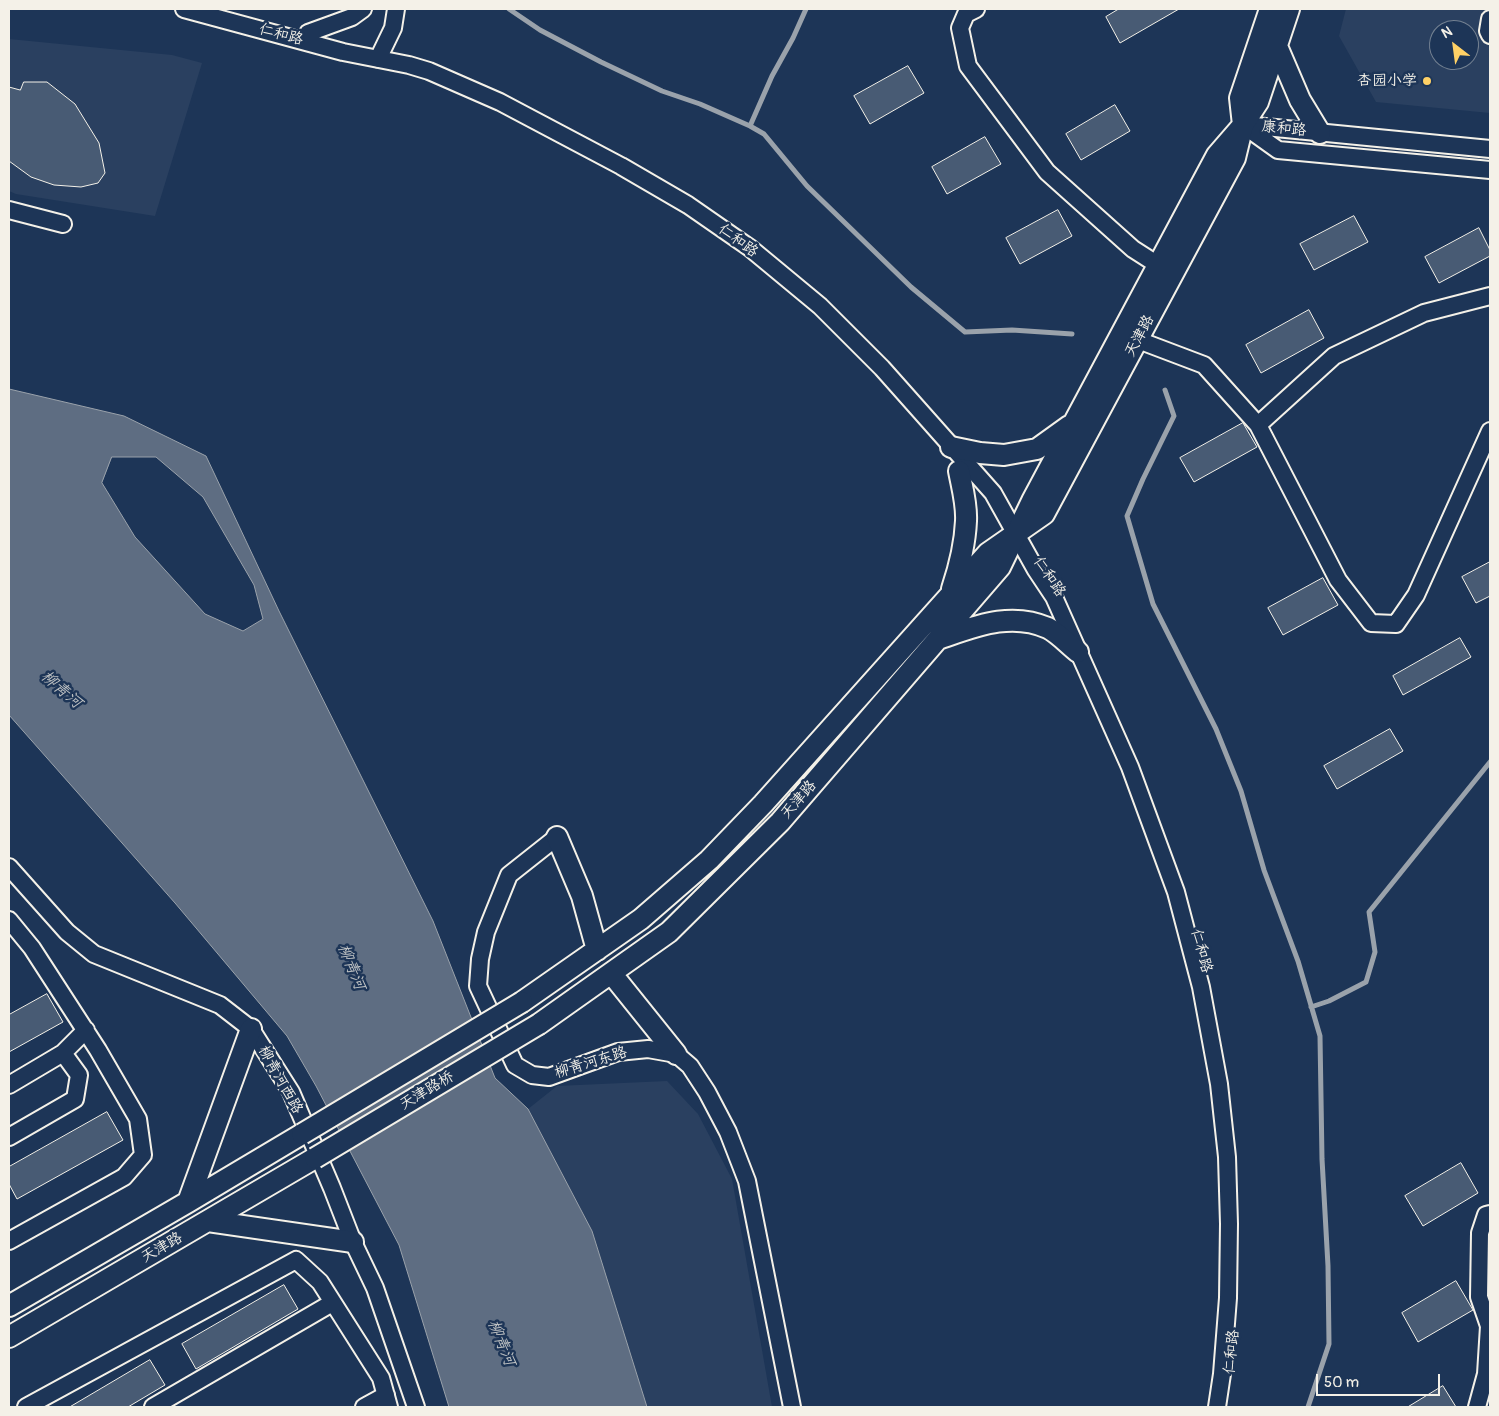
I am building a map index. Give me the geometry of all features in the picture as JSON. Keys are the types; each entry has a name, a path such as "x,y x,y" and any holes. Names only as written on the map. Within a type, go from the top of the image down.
{"main road":[{"name":"天津路","path":"522,1002 641,919 709,860 763,804 988,553 1044,514 1235,158 1243,125 1240,98 1270,9"},
{"name":"天津路","path":"539,1024 669,932 780,822 1000,567 1015,533 1217,155 1243,125 1258,102 1289,9"},
{"path":"1276,44 1300,100 1320,134"},
{"path":"951,447 980,453 1004,455 1038,449 1073,423"},
{"path":"949,596 959,567 966,522 966,506 960,471"},
{"path":"936,640 984,623 1017,620 1048,628 1078,652"},
{"path":"557,837 582,896 597,950"},
{"path":"611,973 676,1054"},
{"name":"天津路桥","path":"302,1134 522,1002"},
{"name":"天津路桥","path":"315,1158 539,1024"},
{"path":"188,1202 251,1029"},
{"name":"天津路","path":"9,1306 302,1134"},
{"name":"天津路","path":"9,1337 315,1158"},
{"path":"208,1221 353,1242"}],"street":[{"name":"仁和路","path":"184,9 343,52 409,65 429,71 500,102 621,166 688,205 750,248 820,306 882,368 993,493 1036,570 1054,597 1126,758 1155,831 1176,892 1201,987 1219,1084 1227,1166 1228,1298 1222,1374 1217,1407"},
{"name":"仁和路","path":"217,9 347,44 406,73 426,79 496,110 625,179 698,222 744,255 814,313 876,374 1042,564 1061,592 1139,764 1185,889 1210,985 1228,1084 1236,1156 1238,1224 1237,1298 1226,1407"},
{"path":"308,33 352,17 363,9"},
{"path":"378,60 393,28 396,9"},
{"path":"976,9 966,14 960,28 968,66 1047,172 1133,249 1158,265"},
{"path":"1490,19 1488,31 1490,35"},
{"name":"康和路","path":"1243,125 1320,134 1490,149"},
{"name":"康和路","path":"1243,125 1278,150 1490,170"},
{"path":"9,210 63,224"},
{"path":"1258,425 1334,356 1424,313 1490,296"},
{"path":"1138,340 1204,365 1258,425 1338,580 1371,623 1396,624 1416,595 1490,431"},
{"name":"柳青河东路","path":"557,837 509,875 486,932 480,959 478,986 515,1065 532,1075 550,1076 618,1052 648,1049 676,1054"},
{"name":"柳青河西路","path":"9,867 67,932 94,954 220,1005 251,1029 290,1092 332,1188 353,1242 375,1288 416,1407"},
{"path":"9,920 32,948 86,1030 138,1119 143,1155 124,1177 9,1241"},
{"path":"9,1085 63,1052 86,1030"},
{"path":"9,1137 76,1099 79,1075 63,1052"},
{"path":"676,1054 690,1066 707,1092 728,1132 747,1181 792,1407"},
{"path":"1477,1407 1486,1374 1489,1326 1479,1297 1480,1232 1486,1215 1490,1214"},
{"path":"26,1407 296,1260 320,1282 381,1378 387,1401 364,1407"},
{"path":"153,1407 332,1303"}],"shaded area":[{"name":"杏园小学","path":"1346,9 1490,9 1490,113 1376,102 1339,36"},
{"path":"9,39 172,55 202,63 155,216 16,194 9,191"},
{"path":"667,1081 698,1114 732,1179 772,1407 647,1407 592,1231 528,1109 557,1086"}],"water":[{"name":"柳青河","path":"9,389 124,416 206,456 279,611 433,921 495,1078 528,1109 592,1231 647,1407 449,1407 399,1245 316,1086 287,1036 175,903 9,715","holes":["112,457 156,457 203,497 254,585 263,619 243,631 205,614 135,537 102,483"]}],"building":[{"path":"1119,9 1179,9 1120,43 1106,17"},
{"path":"908,66 924,93 870,124 854,96"},
{"path":"24,82 47,82 75,104 99,143 105,173 98,183 81,187 54,185 31,177 9,161 9,87 20,90"},
{"path":"1115,105 1130,131 1081,160 1066,134"},
{"path":"985,137 1001,164 947,194 932,167"},
{"path":"1058,210 1072,236 1020,264 1006,238"},
{"path":"1354,216 1368,242 1314,270 1300,244"},
{"path":"1479,228 1490,250 1490,256 1439,283 1425,257"},
{"path":"1309,310 1324,338 1261,373 1246,345"},
{"path":"1243,423 1257,447 1194,482 1180,458"},
{"path":"1490,562 1490,596 1476,603 1462,577"},
{"path":"1323,578 1338,605 1283,635 1268,608"},
{"path":"1460,638 1471,657 1403,695 1393,676"},
{"path":"1390,729 1403,751 1337,789 1324,766"},
{"path":"47,994 63,1022 9,1052 9,1015"},
{"path":"107,1112 123,1140 17,1199 9,1184 9,1167"},
{"path":"1461,1163 1478,1193 1423,1226 1405,1196"},
{"path":"1456,1281 1473,1310 1418,1342 1402,1313"},
{"path":"284,1285 298,1309 196,1369 182,1344"},
{"path":"150,1360 165,1385 128,1407 70,1407"},
{"path":"1443,1386 1456,1407 1408,1407"}],"waterway":[{"path":"509,9 540,30 601,62 662,91 700,104 764,134 807,186 911,287 965,332 1012,330 1072,334"},
{"path":"750,126 772,76 793,38 806,9"},
{"path":"1165,390 1174,416 1127,516 1153,604 1216,729 1241,791 1264,870 1298,961 1320,1036 1322,1159 1328,1266 1329,1344 1308,1407"},
{"path":"1311,1007 1329,1001 1366,982 1375,952 1369,912 1490,762"}],"place":[{"name":"杏园小学","path":"1427,81"}]}
